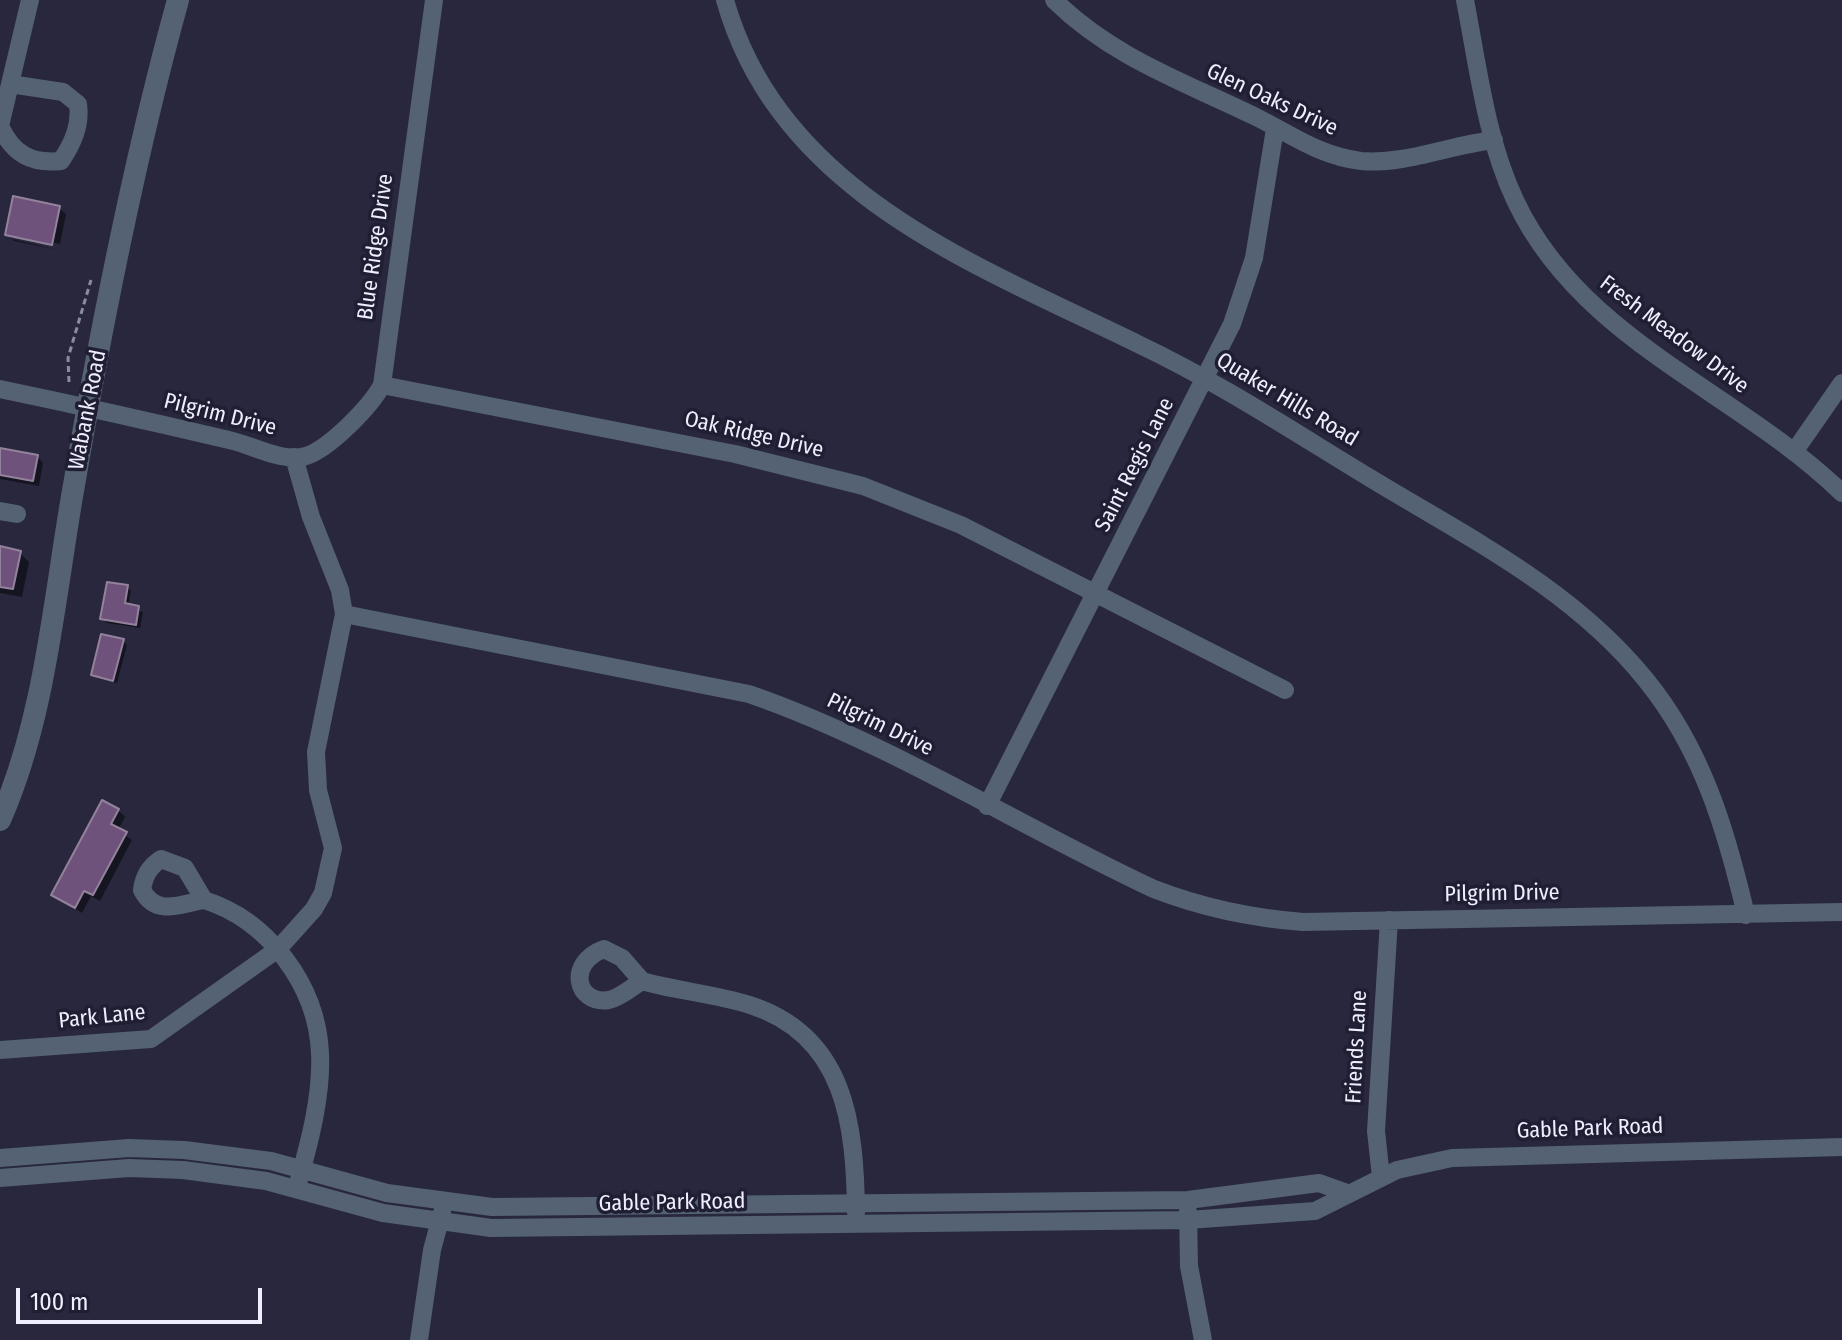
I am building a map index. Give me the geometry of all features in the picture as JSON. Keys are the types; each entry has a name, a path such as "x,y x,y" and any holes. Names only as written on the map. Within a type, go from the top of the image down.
{"street":[{"path":"10,84 63,92 78,104 80,117 72,145 61,161 41,163 24,157 9,145 0,126 10,84 30,0"},
{"name":"Wabank Road","path":"0,820 30,740 87,407 123,232 178,0"},
{"name":"Blue Ridge Drive","path":"382,385 434,0"},
{"name":"Quaker Hills Road","path":"725,0 752,68 784,117 809,149 869,202 921,235 1205,378 1527,573 1581,613 1621,650 1666,707 1702,771 1726,831 1746,915"},
{"name":"Glen Oaks Drive","path":"1054,0 1082,27 1128,58 1317,151 1363,161 1386,161 1494,140"},
{"name":"Fresh Meadow Drive","path":"1465,0 1494,140 1524,218 1550,258 1580,295 1634,341 1794,452 1842,493"},
{"name":"Saint Regis Lane","path":"987,806 1232,324 1254,258 1275,129"},
{"path":"1794,452 1842,383"},
{"path":"294,457 309,455 341,431 374,400 382,385"},
{"name":"Oak Ridge Drive","path":"382,385 735,454 863,486 961,525 1285,690"},
{"name":"Pilgrim Drive","path":"0,389 294,457 311,517 340,590 344,614 749,694 792,709 1119,873 1193,904 1275,920 1842,912"},
{"name":"Park Lane","path":"0,1050 151,1039 278,949 314,909 330,871 333,848 331,829 318,790 316,752 344,614"},
{"path":"204,900 250,924 278,949 305,994 320,1051 319,1086 296,1189"},
{"name":"Friends Lane","path":"1381,1177 1376,1131 1389,920"},
{"path":"642,981 770,1012 794,1026 814,1045 844,1097 856,1223"},
{"name":"Gable Park Road","path":"0,1178 129,1168 234,1175 383,1213 491,1228 1188,1220 1315,1211 1381,1177 1421,1162 1452,1158 1842,1147"},
{"name":"Gable Park Road","path":"0,1158 129,1148 237,1155 387,1193 492,1207 1188,1200 1319,1183 1347,1193"},
{"path":"1188,1200 1189,1266 1195,1312 1203,1340"},
{"path":"419,1340 432,1250 444,1202"}],"building":[{"path":"13,196 60,206 52,245 5,235"},
{"path":"0,448 38,455 33,481 0,475"},
{"path":"0,546 21,551 13,589 0,587"},
{"path":"107,582 128,585 125,603 139,606 136,625 100,619"},
{"path":"101,634 124,639 113,681 91,675"},
{"path":"102,800 119,809 111,824 127,832 93,895 84,891 75,908 51,895"}]}
